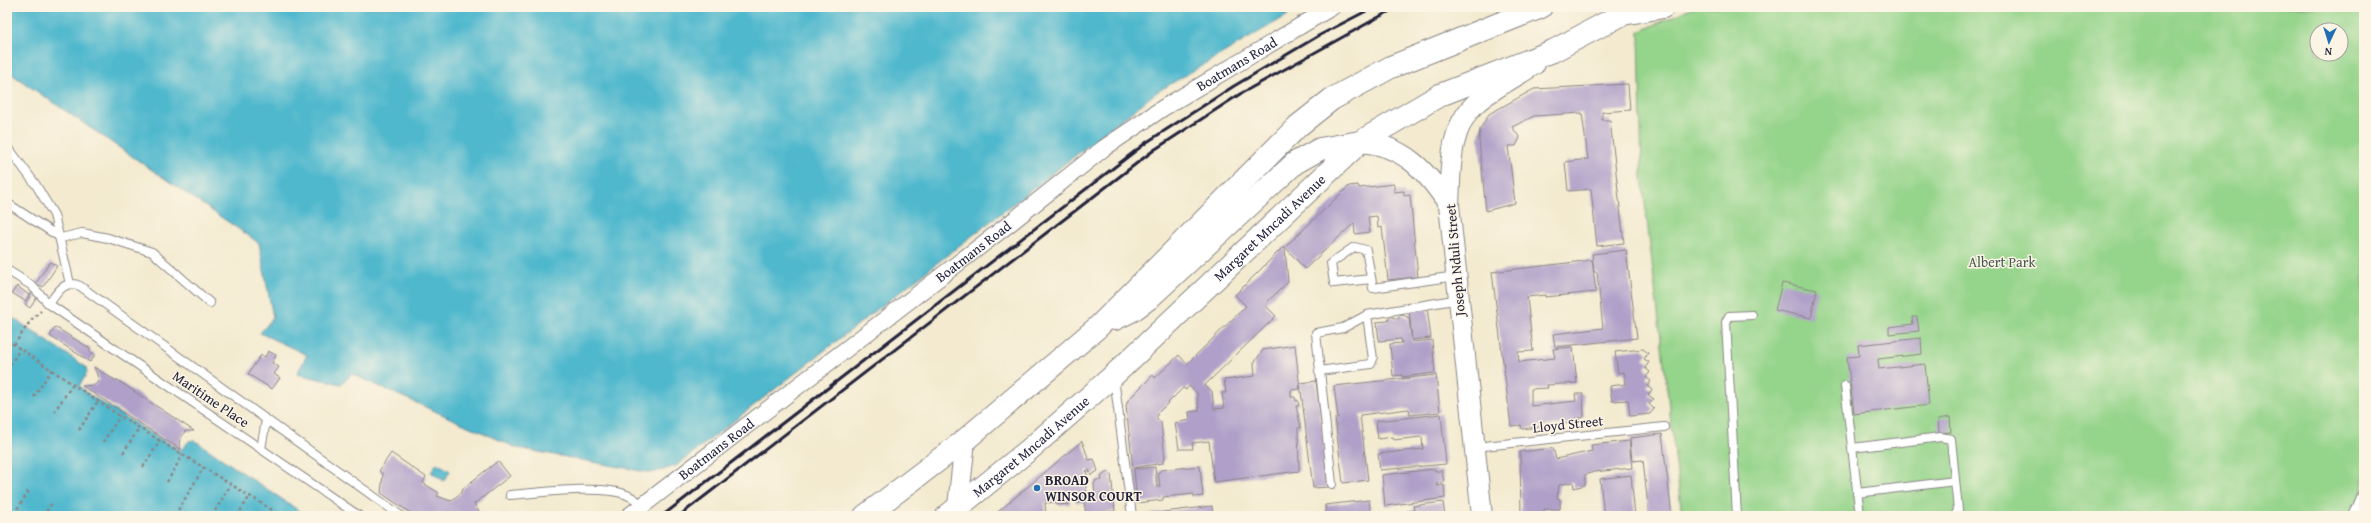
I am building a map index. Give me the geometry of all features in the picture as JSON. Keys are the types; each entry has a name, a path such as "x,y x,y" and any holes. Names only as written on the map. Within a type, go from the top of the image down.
{"main road":[{"path":"865,516 966,440 1098,327 1298,126 1332,99 1391,67 1541,7"},
{"name":"Margaret Mncadi Avenue","path":"954,513 1114,375 1360,142 1440,95 1553,51 1629,10 1663,7"},
{"path":"1098,327 1133,310 1148,299 1295,163 1320,149 1360,142"}],"street":[{"name":"Boatmans Road","path":"629,516 1009,224 1104,148 1163,108 1322,10"},
{"name":"Joseph Nduli Street","path":"1482,516 1449,205 1452,153 1458,128 1476,103 1553,51"},
{"path":"1360,142 1380,144 1412,161 1432,178 1449,205"},
{"path":"954,513 966,440"}],"lane":[{"path":"7,146 36,185 54,215 61,238 70,284"},
{"path":"7,203 61,238 82,233 108,238 152,252 210,303"},
{"path":"1371,279 1334,283 1331,263 1354,247 1363,248 1368,252 1371,279 1374,288 1457,276"},
{"name":"Maritime Place","path":"7,270 31,285 49,304 359,516"},
{"path":"49,304 63,286 70,284 80,286 401,516"},
{"path":"1332,484 1316,333 1343,328 1367,315 1459,298"},
{"path":"1319,371 1371,364 1373,359 1367,315"},
{"path":"1737,516 1726,322 1730,316 1752,315"},
{"path":"1114,375 1132,516"},
{"path":"1845,386 1856,493 1860,516"},
{"path":"261,449 266,420"},
{"name":"Lloyd Street","path":"1474,447 1664,427"},
{"path":"1852,448 1947,438 1952,442 1958,510 1955,516"},
{"path":"1856,493 1955,481"},
{"path":"510,495 556,490 609,491 627,495 642,505"},
{"path":"2353,516 2364,490"}],"path":[{"path":"14,345 31,320"},
{"path":"7,340 120,416 282,516"},
{"path":"7,370 20,349"},
{"path":"34,396 52,369"},
{"path":"54,412 73,384"},
{"path":"79,430 98,401"},
{"path":"103,442 120,416"},
{"path":"123,453 139,428"},
{"path":"143,467 160,441"},
{"path":"167,482 183,454"},
{"path":"175,515 204,467"},
{"path":"7,480 10,476"},
{"path":"212,516 232,484"},
{"path":"14,514 30,489"},
{"path":"237,516 250,496"},
{"path":"43,516 52,503"}],"green space":[{"name":"Albert Park","path":"1693,7 2364,7 2364,516 1682,516 1642,178 1639,32"}],"water":[{"path":"7,7 1271,7 1288,15 1157,92 676,466 652,473 517,448 352,374 341,384 297,374 307,355 260,333 273,318 259,243 7,71"},
{"path":"7,314 86,367 87,373 79,386 88,394 180,451 189,441 194,440 307,516 7,516"},
{"path":"437,463 450,471 444,481 431,472"}],"building":[{"path":"1628,84 1630,110 1602,112 1602,120 1610,120 1624,243 1597,246 1591,189 1568,191 1565,162 1588,159 1582,113 1534,116 1512,127 1520,138 1516,146 1508,146 1515,203 1486,211 1479,140 1480,129 1489,114 1534,89"},
{"path":"1394,184 1394,192 1404,191 1404,196 1410,195 1418,277 1388,280 1382,227 1378,228 1377,216 1368,217 1370,232 1355,234 1354,223 1305,269 1285,247 1349,186 1358,185 1359,188"},
{"path":"1283,247 1285,249 1288,282 1267,302 1266,306 1276,316 1204,386 1212,391 1214,409 1224,408 1222,393 1226,393 1224,380 1255,376 1254,363 1263,350 1295,345 1300,389 1291,390 1291,397 1295,397 1296,401 1298,400 1299,406 1296,406 1301,428 1298,428 1299,471 1214,482 1209,441 1192,443 1193,449 1179,449 1175,423 1190,420 1189,412 1199,411 1197,393 1189,386 1186,390 1183,388 1157,414 1157,419 1161,422 1165,459 1163,460 1163,463 1133,468 1126,406 1128,400 1153,375 1155,378 1179,355 1187,364 1246,306 1235,295"},
{"path":"1626,250 1637,338 1555,347 1553,334 1603,328 1597,272 1594,272 1592,254"},
{"path":"1592,260 1596,292 1545,297 1545,295 1527,297 1533,351 1518,352 1519,362 1555,358 1553,349 1573,347 1577,383 1547,385 1548,388 1531,389 1531,406 1576,401 1575,394 1583,394 1584,417 1579,418 1579,422 1522,429 1521,425 1511,426 1492,272"},
{"path":"50,262 57,266 43,287 36,283"},
{"path":"1782,283 1817,290 1811,318 1775,310"},
{"path":"17,286 29,295 25,301 12,293"},
{"path":"32,293 37,297 30,308 25,304"},
{"path":"1427,307 1431,338 1412,340 1409,309"},
{"path":"1401,314 1409,318 1412,342 1432,340 1435,373 1402,377 1402,375 1393,376 1390,344 1402,343 1401,339 1379,341 1377,322 1388,321 1390,316 1398,319"},
{"path":"1912,317 1917,317 1919,331 1889,334 1889,327 1913,324"},
{"path":"55,327 91,349 89,351 95,355 90,362 50,336"},
{"path":"1921,338 1922,354 1878,359 1879,369 1925,364 1929,405 1854,414 1847,357 1859,356 1858,345"},
{"path":"1643,349 1648,353 1644,359 1649,362 1645,368 1650,372 1646,377 1651,381 1647,386 1652,390 1648,395 1654,399 1649,404 1654,409 1650,414 1630,416 1628,400 1612,401 1610,386 1626,384 1624,372 1618,373 1615,352"},
{"path":"268,351 276,355 272,363 279,367 274,374 280,378 272,389 248,374 261,355 265,357"},
{"path":"94,367 116,381 117,380 194,431 185,431 179,442 181,450 82,386 95,385 99,380"},
{"path":"1436,375 1440,412 1410,415 1409,409 1360,415 1368,480 1343,483 1335,418 1338,418 1334,386"},
{"path":"1316,381 1329,487 1313,488 1300,383"},
{"path":"1441,414 1446,464 1380,470 1378,454 1423,449 1422,437 1393,440 1392,437 1378,439 1376,421"},
{"path":"1950,417 1951,432 1939,433 1938,419"},
{"path":"1662,434 1672,516 1649,516 1643,460 1632,461 1630,438"},
{"path":"1082,441 1089,460 1094,459 1098,471 1091,475 1089,470 1086,471 1089,481 1085,482 1087,494 1095,496 1094,484 1096,480 1102,480 1101,477 1108,471 1111,474 1115,511 1105,512 1105,515 1100,516 1086,514 1084,502 1076,503 1076,493 1069,493 1070,504 1057,505 1057,502 1045,503 1046,516 993,516"},
{"path":"1629,441 1632,468 1594,472 1585,475 1585,485 1574,488 1573,482 1559,485 1557,498 1560,499 1560,509 1544,509 1544,516 1521,516 1520,452 1553,448 1556,459 1592,451 1591,445"},
{"path":"391,453 426,477 423,483 439,493 437,496 451,501 463,491 462,489 498,461 510,476 474,504 482,516 415,516 381,493 383,474 379,471"},
{"path":"1200,466 1203,496 1194,497 1194,494 1163,497 1163,500 1137,503 1134,469 1155,467 1157,487 1160,487 1158,473 1161,470"},
{"path":"1435,469 1435,471 1442,471 1444,482 1437,483 1437,486 1444,485 1445,498 1385,506 1382,475"},
{"path":"1631,475 1635,516 1604,516 1600,479"},
{"path":"1369,500 1371,516 1326,516 1325,505"},
{"path":"1443,502 1445,516 1408,516 1407,511 1414,510 1413,506"},
{"path":"1212,506 1213,516 1140,516 1140,515"}],"railway":[{"path":"662,516 1147,142 1234,86 1320,35 1374,7"},
{"path":"679,516 1154,150 1240,94 1397,7"}],"place":[{"name":"BROAD WINSOR COURT","path":"1037,488"}]}
